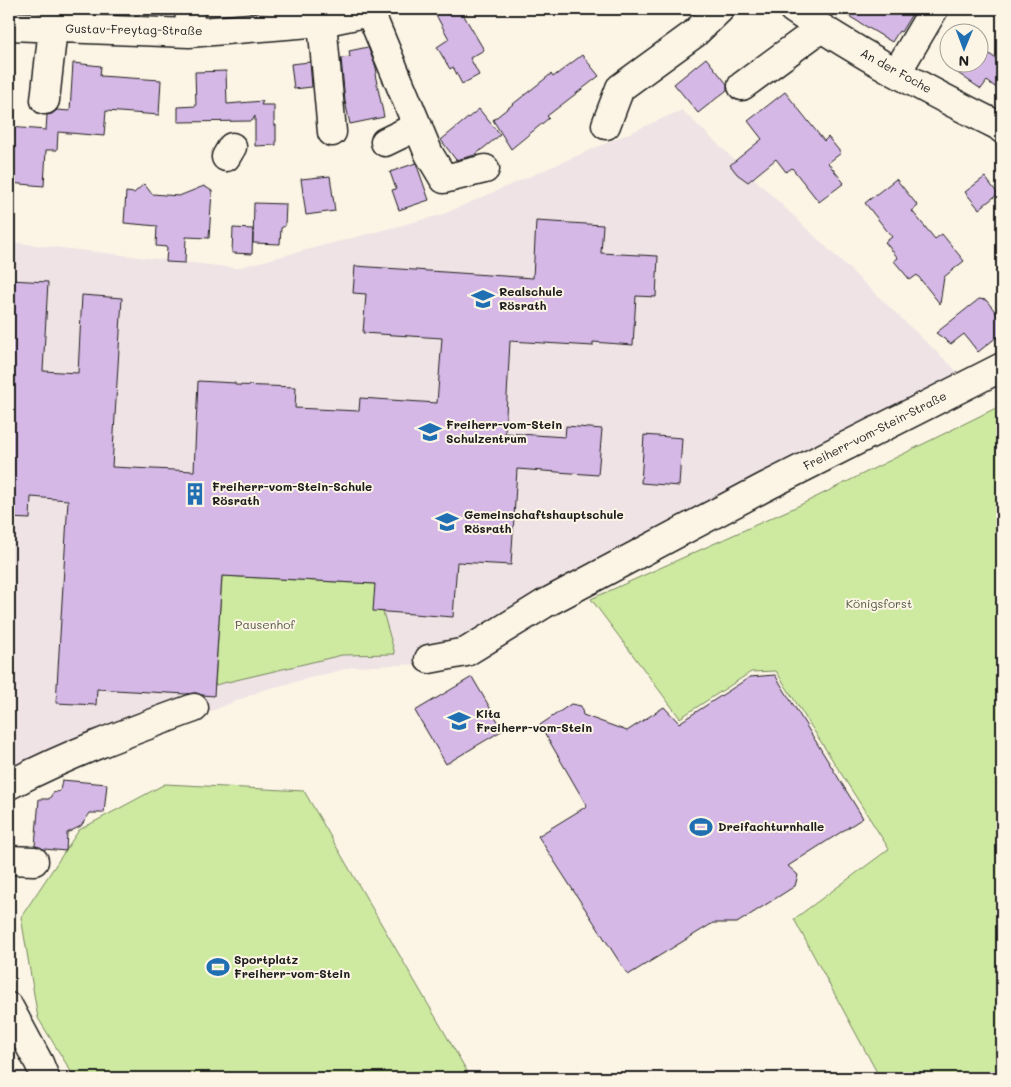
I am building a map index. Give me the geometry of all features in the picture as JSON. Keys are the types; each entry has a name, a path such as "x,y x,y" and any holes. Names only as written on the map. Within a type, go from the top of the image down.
{"street":[{"path":"606,125 620,88 694,34 720,9"},
{"name":"An der Foche","path":"793,9 821,28 896,72 1002,129"},
{"path":"896,72 934,9"},
{"path":"373,10 429,154 444,179 485,168"},
{"name":"Gustav-Freytag-Straße","path":"9,26 53,28 189,21 322,22 373,10"},
{"path":"322,22 332,132"},
{"path":"44,100 53,28"},
{"path":"742,86 821,28"},
{"path":"385,142 418,126"},
{"name":"Freiherr-vom-Stein-Straße","path":"429,659 466,652 544,604 748,496 1002,367"},
{"path":"9,785 119,735 194,708"},
{"path":"9,1007 39,1063 44,1078"}],"shaded area":[{"name":"Freiherr-vom-Stein Schulzentrum","path":"682,110 960,374 579,600 483,661 353,667 263,690 53,775 9,795 9,242 236,268 441,215"}],"green space":[{"name":"Königsforst","path":"1002,405 1002,1078 880,1078 794,919 889,849 776,671 751,672 680,718 591,599 800,505"},
{"name":"Pausenhof","path":"222,576 375,584 395,654 342,655 215,685"},
{"name":"Sportplatz Freiherr-vom-Stein","path":"165,784 304,791 471,1078 75,1078 38,1018 21,917 79,830"}],"building":[{"path":"446,9 460,9 484,50 470,58 479,75 462,84 453,67 450,69 437,47 449,39 436,15"},
{"path":"837,9 915,9 901,32 899,31 892,42"},
{"path":"368,47 376,68 377,73 375,74 384,117 350,124 345,101 341,58 350,57 349,51"},
{"path":"988,53 1002,63 1002,92 987,81 981,89 956,72 988,72"},
{"path":"582,55 599,76 547,116 549,118 511,149 493,120 551,74 553,77"},
{"path":"706,58 727,84 727,90 698,113 674,84"},
{"path":"310,62 312,87 294,89 291,64"},
{"path":"73,63 101,66 100,76 161,80 159,115 106,111 104,136 58,132 57,150 46,150 44,186 9,183 9,127 46,130 47,115 57,110 70,111"},
{"path":"226,71 227,104 263,101 261,105 274,105 276,145 255,146 255,116 252,121 178,122 178,107 196,106 195,72"},
{"path":"785,92 824,141 828,137 841,153 828,163 844,183 819,202 792,168 786,172 776,159 748,182 737,174 730,165 762,139 748,121"},
{"path":"479,109 500,135 475,155 456,160 441,140"},
{"path":"416,163 429,200 399,210 392,190 396,189 390,172"},
{"path":"330,176 335,211 306,215 301,179"},
{"path":"985,177 998,194 979,209 965,192"},
{"path":"896,179 918,206 912,211 935,239 942,234 964,261 944,277 940,304 917,275 910,280 894,261 898,258 885,242 892,237 865,203"},
{"path":"144,184 152,194 179,196 204,186 212,191 209,238 186,237 185,263 166,262 167,247 156,246 157,226 124,223 126,192 134,193"},
{"path":"254,203 286,204 285,226 281,228 280,244 253,243"},
{"path":"536,221 603,225 601,253 658,256 656,297 636,296 633,345 593,342 593,346 510,341 505,433 565,437 566,426 602,429 598,475 517,469 511,565 457,562 453,617 373,611 375,584 222,576 214,696 196,693 97,689 96,705 56,703 68,500 31,497 30,519 9,518 10,280 48,282 43,371 78,373 82,295 122,298 112,467 194,471 198,381 235,383 235,385 296,387 295,408 359,411 360,398 437,403 442,338 363,333 366,294 353,293 355,266 533,278"},
{"path":"233,228 253,229 252,254 232,253"},
{"path":"979,299 986,300 1002,320 1002,333 978,352 964,334 951,344 936,333"},
{"path":"644,435 682,438 679,486 641,483"},
{"name":"Dreifachturnhalle","path":"775,675 863,818 788,866 798,875 795,886 737,923 713,923 628,975 538,836 587,806 540,725 571,704 581,706 583,715 627,731 664,707 679,723 750,677"},
{"name":"Kita Freiherr-vom-Stein","path":"472,677 503,730 446,764 415,711"},
{"path":"62,780 107,784 104,813 90,813 81,826 67,833 66,851 44,849 35,846 39,799 49,799 53,793 60,791"}],"place":[{"name":"Realschule Rösrath","path":"483,299"},
{"name":"Freiherr-vom-Stein Schulzentrum","path":"430,432"},
{"name":"Freiherr-vom-Stein-Schule Rösrath","path":"195,494"},
{"name":"Gemeinschaftshauptschule Rösrath","path":"447,522"},
{"name":"Kita Freiherr-vom-Stein","path":"459,721"},
{"name":"Dreifachturnhalle","path":"701,827"},
{"name":"Sportplatz Freiherr-vom-Stein","path":"218,967"}]}
